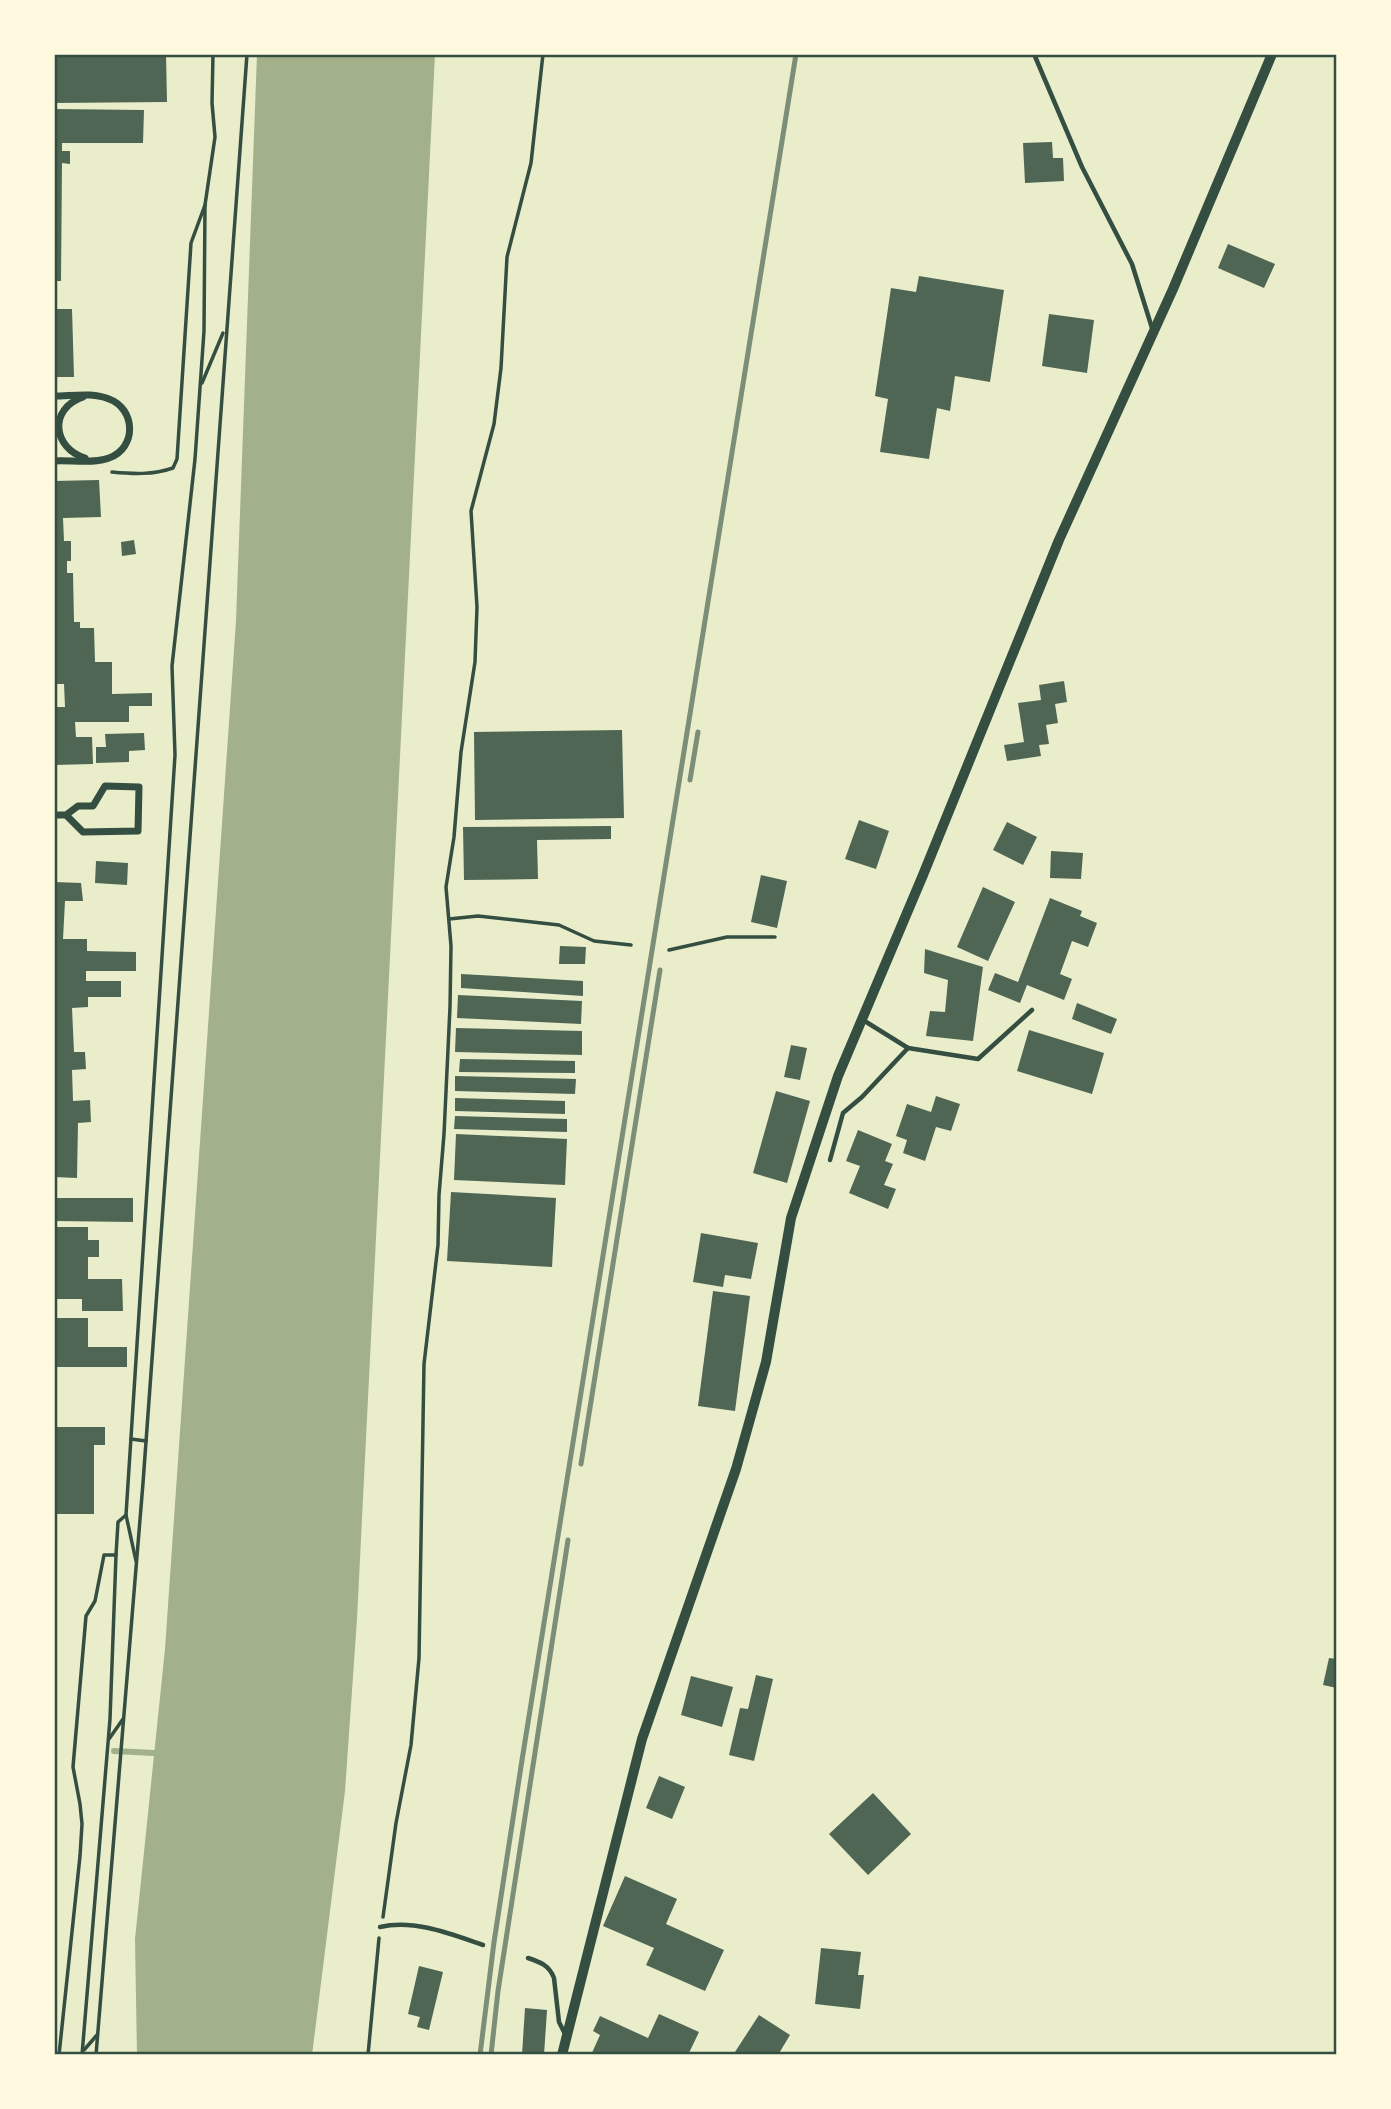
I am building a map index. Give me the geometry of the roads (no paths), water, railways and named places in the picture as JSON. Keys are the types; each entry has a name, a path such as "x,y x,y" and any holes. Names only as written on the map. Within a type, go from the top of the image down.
{"street":[{"path":"562,2055 642,1739 736,1469 766,1362 791,1218 834,1088 1059,541 1153,332 1272,54"},
{"path":"90,395 65,407 61,414 60,432 68,450 83,458 101,459"},
{"path":"54,396 90,395 113,400 127,414 131,424 124,448 117,454 101,459 54,461"},
{"path":"54,815 66,816 83,832 138,831 139,787 105,786 93,806 78,806 66,816"}],"lane":[{"path":"1034,54 1082,167 1132,264 1153,332"},
{"path":"862,1019 908,1048 978,1059 1032,1010"},
{"path":"830,1160 843,1113 862,1097 908,1048"},
{"path":"380,1927 393,1924 417,1927 483,1945"},
{"path":"528,1958 541,1962 552,1972 559,2022 567,2039"}],"waterway":[{"path":"114,1751 154,1753"}],"railway":[{"path":"480,2055 522,1760 796,54"},
{"path":"690,780 698,732"},
{"path":"581,1464 660,970"},
{"path":"491,2055 498,1991 568,1540"}]}
